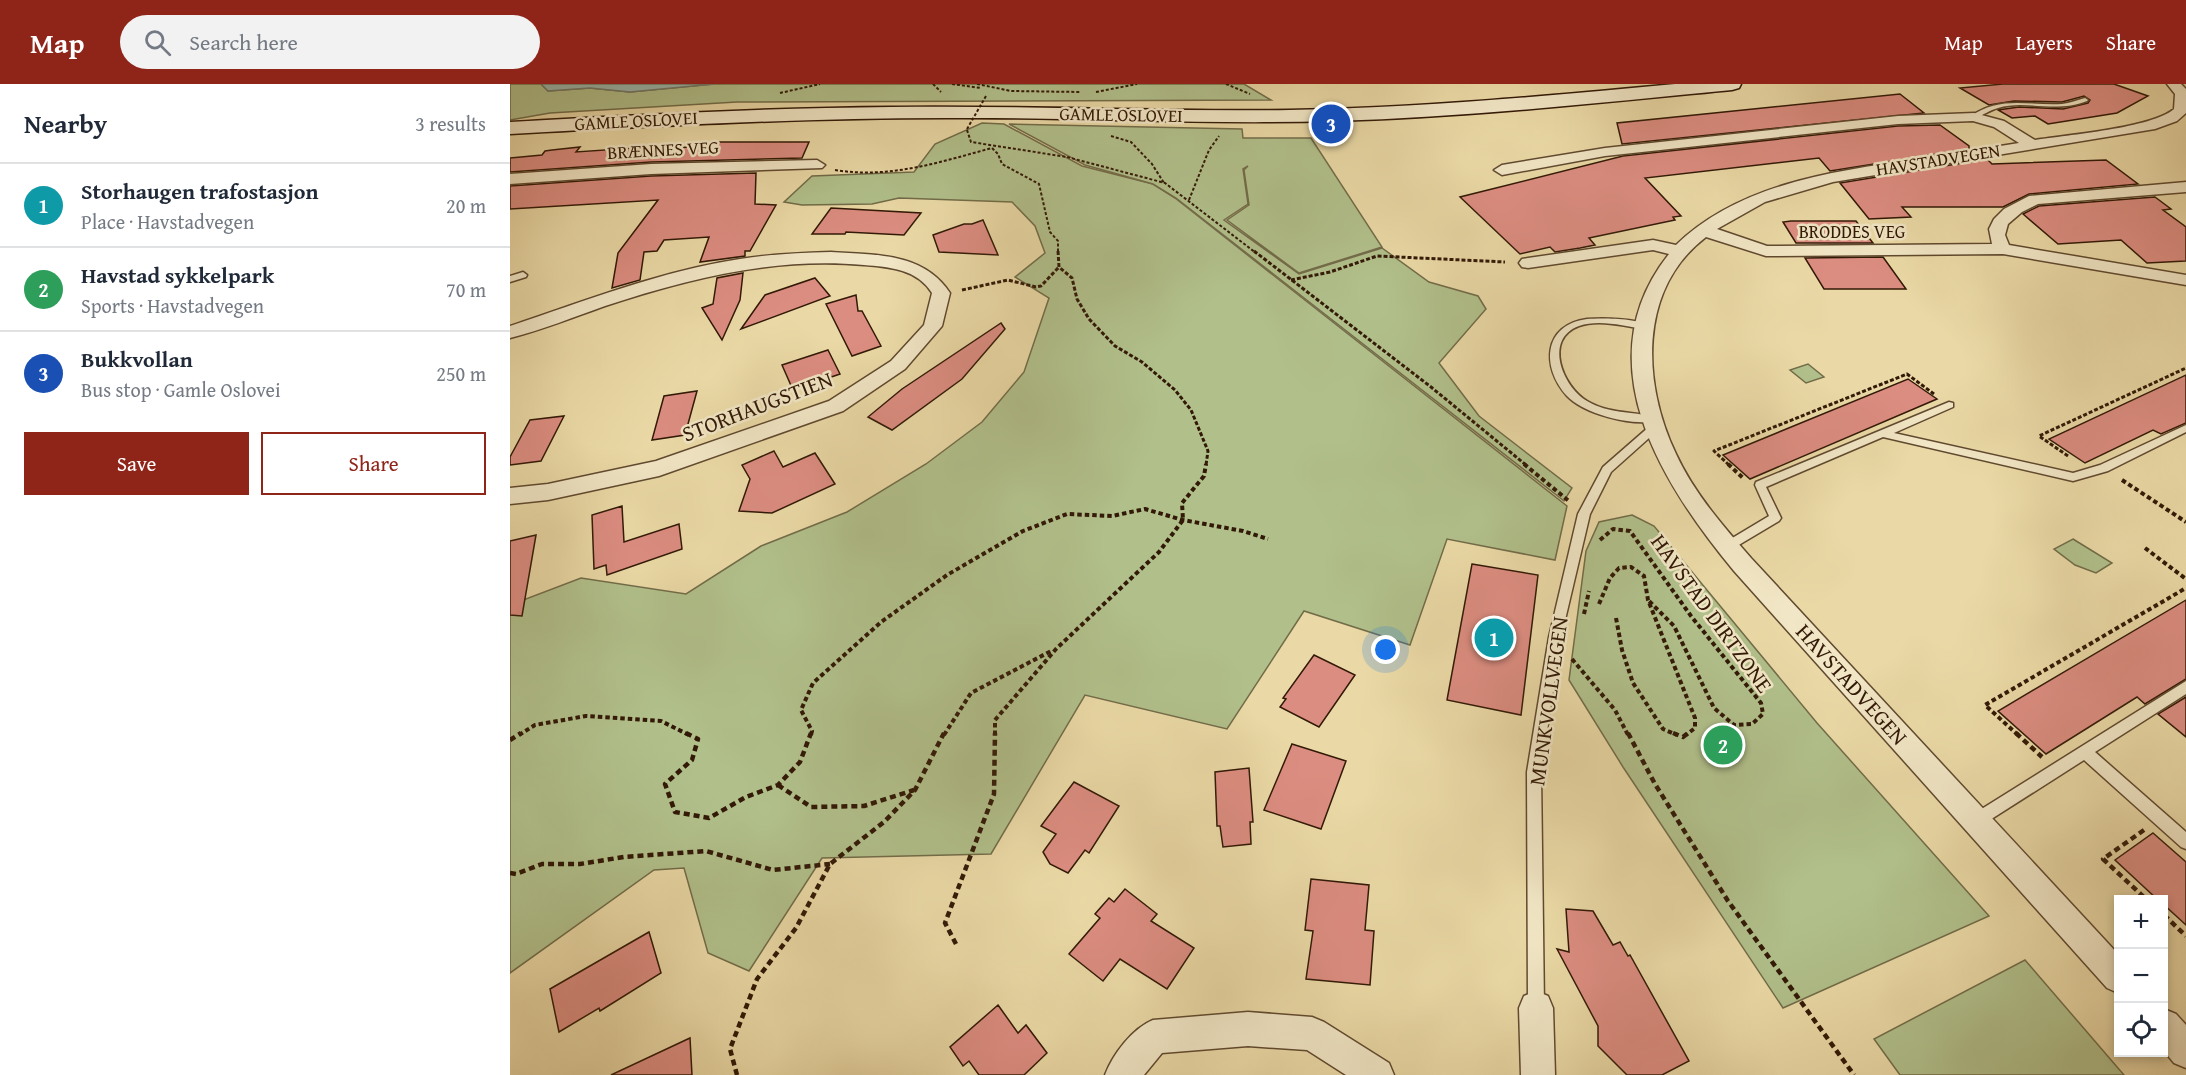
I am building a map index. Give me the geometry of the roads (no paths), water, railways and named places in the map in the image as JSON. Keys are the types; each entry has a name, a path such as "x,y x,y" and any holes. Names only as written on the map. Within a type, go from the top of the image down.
{"street":[{"name":"GAMLE OSLOVEI","path":"510,128 794,113 1334,115 1439,109 1732,84"},
{"name":"HAVSTADVEGEN","path":"2114,972 1728,546 1695,504 1669,460 1653,423 1641,369 1644,326 1658,283 1680,251 1739,209 1787,190 1842,175 2150,126 2172,118 2181,110 2182,93 2174,84"},
{"path":"1502,170 1640,148 1898,120 1974,117 1999,124 2033,145"},
{"name":"BRÆNNES VEG","path":"510,179 651,168 817,165"},
{"path":"2003,249 1997,234 2000,221 2020,206 2035,199 2186,187"},
{"name":"BRODDES VEG","path":"1705,231 1766,251 2003,249 2186,280"},
{"path":"1528,263 1653,245 1680,251"},
{"name":"STORHAUGSTIEN","path":"510,332 716,268 770,259 815,256 860,258 908,266 934,280 941,293 933,326 898,365 836,405 659,468 548,492 510,496"},
{"name":"MUNKVOLLVEGEN","path":"1536,1008 1538,1075"},
{"path":"1122,1075 1153,1038 1248,1029 1312,1034 1377,1075"},
{"path":"2168,1031 2186,1051"}],"lane":[{"path":"1974,117 1998,105 2027,103 2057,107 2075,105 2085,100"},
{"path":"510,279 523,275"},
{"path":"1644,326 1601,321 1579,323 1565,328 1557,339 1556,361 1558,377 1564,388 1579,401 1621,418 1653,423"},
{"path":"1728,546 1775,518 1760,484 1948,405"},
{"name":"MUNKVOLLVEGEN","path":"1536,1008 1534,772 1555,637 1584,514 1607,470 1653,423"},
{"path":"1880,433 2073,477 2104,468 2186,428"},
{"path":"1977,820 2186,687"},
{"path":"2084,751 2186,842"}],"water":[{"path":"541,84 714,84 630,92 590,88 548,91"}],"place":[{"name":"Bukkvollan","path":"1331,124"},
{"name":"Storhaugen trafostasjon","path":"1494,638"},
{"name":"Havstad sykkelpark","path":"1723,745"}]}
